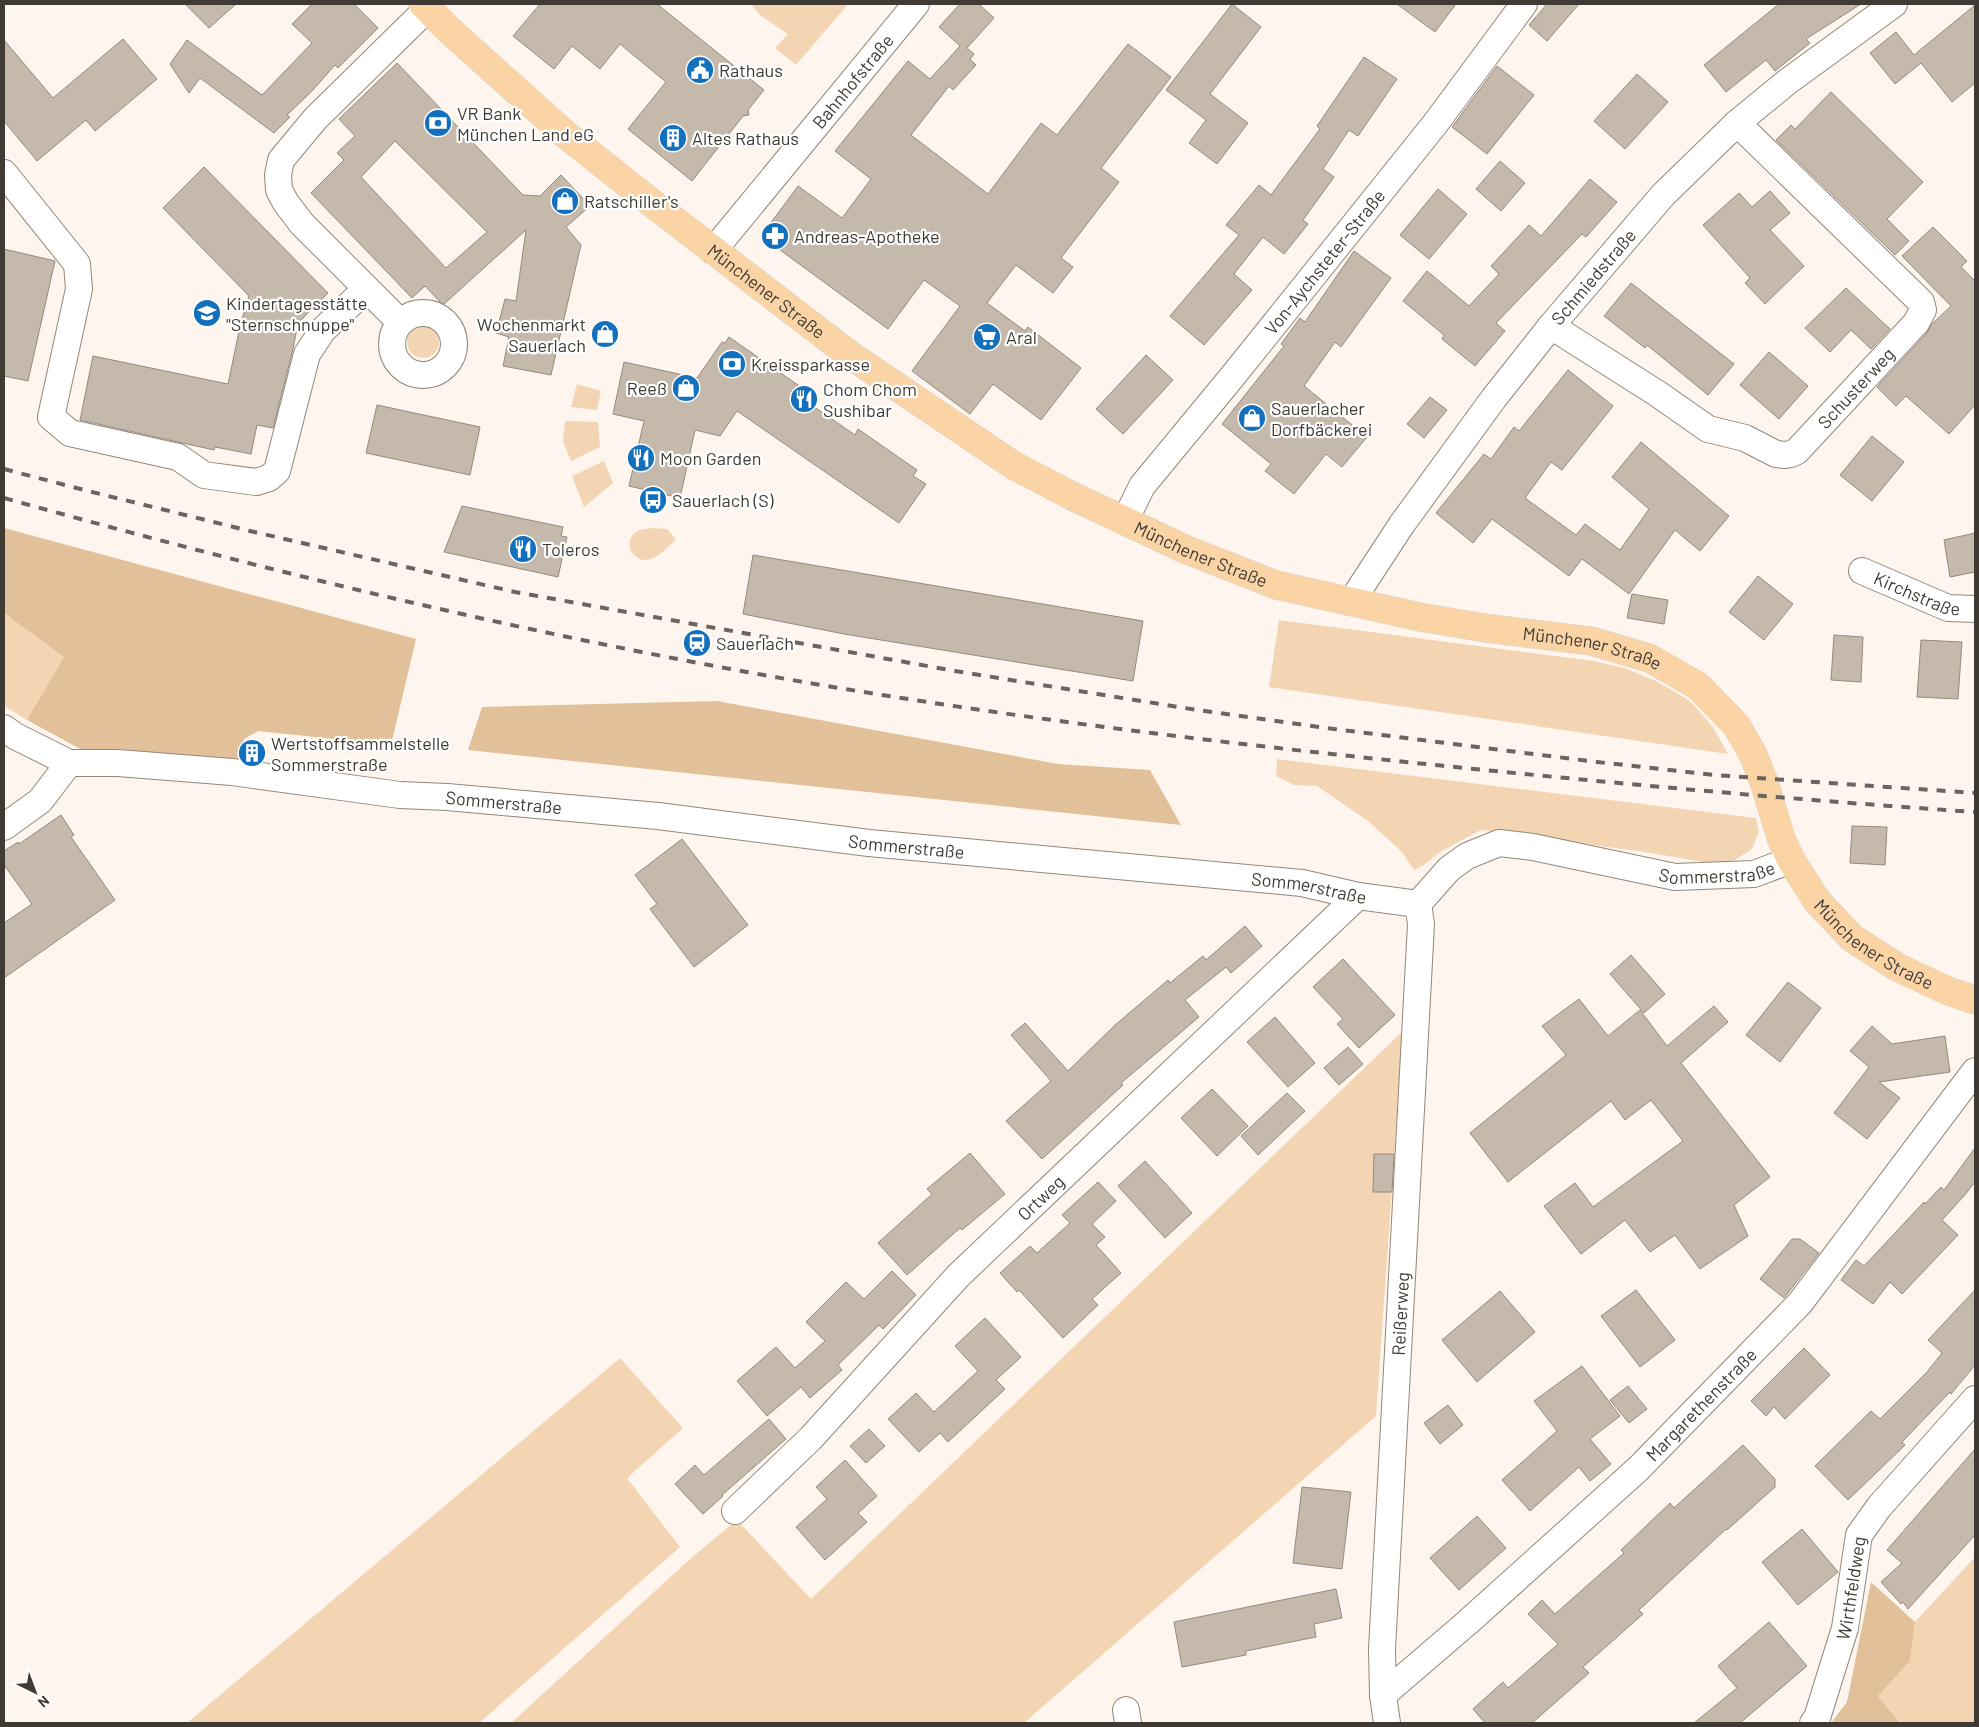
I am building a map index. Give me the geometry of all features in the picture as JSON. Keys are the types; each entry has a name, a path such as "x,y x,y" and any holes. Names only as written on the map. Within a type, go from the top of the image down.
{"main road":[{"name":"Münchener Straße","path":"425,6 565,134 713,251 863,365 1013,466 1187,550 1276,585 1351,602 1486,628 1591,641 1649,658 1698,686 1736,725 1753,754 1765,785 1781,838 1791,860 1817,901 1852,938 1897,967 1948,991 1975,1000"}],"street":[{"name":"Bahnhofstraße","path":"713,251 916,4"},
{"name":"Von-Aychsteter-Straße","path":"1125,521 1142,486 1232,377 1430,129 1524,4"},
{"name":"Schmiedstraße","path":"1351,602 1402,524 1494,398 1551,326 1663,195 1737,124 1786,82 1894,4"},
{"path":"400,322 302,224 279,190 279,168 281,160 315,119 425,6"},
{"name":"Schusterweg","path":"1551,326 1658,394 1708,429 1745,438 1785,456 1797,451 1916,323 1923,310 1921,302 1737,124"},
{"path":"4,173 77,264 79,289 51,416 70,433 178,457 204,475 256,482 269,478 277,471 307,354 323,330 366,289"},
{"name":"Kirchstraße","path":"1862,571 1948,608 1975,609"},
{"name":"Sommerstraße","path":"4,728 15,736 69,763 118,764 232,772 400,795 456,798 658,816 869,843 1302,883 1358,896 1418,904 1449,869 1467,856 1500,842 1533,847 1675,877 1754,874 1791,860"},
{"path":"4,827 40,801 69,763"},
{"name":"Ortweg","path":"736,1511 811,1438 958,1276 1358,896"},
{"name":"Reißerweg","path":"1387,1723 1382,1649 1421,924 1418,904"},
{"name":"Margarethenstraße","path":"1384,1695 1638,1469 1793,1310 1975,1071"},
{"name":"Wirthfeldweg","path":"1814,1723 1845,1628 1859,1535 1879,1507 1975,1399"}],"shaded area":[{"path":"751,4 848,4 796,65 775,48 788,34 761,16"},
{"path":"423,326 435,330 439,342 435,354 423,358 411,354 407,342 411,330"},
{"path":"577,384 601,391 597,410 571,407"},
{"path":"565,421 598,422 600,447 571,461 563,441"},
{"path":"604,461 613,483 584,507 572,476"},
{"path":"4,528 416,639 391,745 258,731 244,739 242,763 84,751 27,720 64,657 4,613"},
{"path":"644,529 667,529 676,539 665,550 651,559 644,560 634,555 630,545 633,535"},
{"path":"4,613 65,657 27,720 4,706"},
{"path":"1279,620 1594,661 1625,668 1656,681 1690,701 1713,727 1728,754 1269,687"},
{"path":"717,701 1058,764 1150,770 1181,825 468,750 482,707"},
{"path":"1277,759 1756,818 1759,832 1752,849 1735,860 1715,864 1645,852 1481,830 1440,852 1424,865 1414,870 1401,851 1368,821 1317,786 1294,785 1276,776"},
{"path":"1403,1031 1376,1416 1024,1723 511,1723 690,1559 737,1520 811,1599"},
{"path":"620,1358 683,1428 627,1478 680,1547 479,1723 187,1723"},
{"path":"1975,1557 1975,1723 1900,1723 1878,1696 1910,1661 1915,1622"},
{"path":"1871,1582 1915,1622 1910,1661 1878,1696 1900,1723 1831,1723 1847,1702"}],"building":[{"path":"185,4 236,4 209,28"},
{"path":"312,4 354,4 378,28 338,68 335,65 287,115 290,117 274,133 200,78 189,93 170,64 187,40 262,95 312,43 292,24"},
{"path":"540,4 657,4 764,90 748,110 749,115 743,116 692,181 628,129 666,82 620,44 600,69 572,46 554,69 513,36"},
{"path":"960,4 979,4 994,18 967,48 974,54 970,59 976,65 953,90 949,86 911,135 988,194 1041,123 1057,135 1128,44 1171,77 1101,168 1119,182 1061,258 1073,267 1053,293 1016,265 987,303 1025,331 1028,327 1081,368 1041,420 993,384 970,414 912,371 960,306 924,280 888,329 761,236 798,186 842,218 871,179 835,151 908,61 930,79 960,46 939,27"},
{"path":"1232,4 1261,27 1210,94 1248,123 1217,164 1189,143 1206,120 1166,90"},
{"path":"1397,4 1456,4 1435,32"},
{"path":"1547,4 1579,4 1547,41 1529,25"},
{"path":"1779,4 1861,4 1806,39 1810,43 1775,71 1766,60 1726,92 1704,65"},
{"path":"1975,5 1975,83 1952,102 1921,63 1895,84 1870,53 1896,32 1914,55"},
{"path":"123,39 157,79 95,131 86,120 37,161 4,121 4,40 53,98"},
{"path":"1364,57 1397,79 1358,136 1349,130 1323,169 1334,177 1303,220 1308,224 1284,254 1263,237 1234,274 1252,290 1204,345 1170,316 1239,235 1226,225 1259,185 1271,195 1320,129 1317,126"},
{"path":"397,63 523,195 540,196 561,175 590,206 566,227 581,245 551,375 503,366 509,337 496,333 505,299 516,301 526,230 443,305 425,286 412,298 311,193 344,160 337,153 355,136 339,119","holes":["395,141 487,232 446,268 361,177"]},
{"path":"1497,66 1534,95 1487,154 1452,127"},
{"path":"1637,74 1668,102 1625,149 1594,121"},
{"path":"1831,92 1923,182 1887,219 1909,241 1895,255 1776,140 1791,125 1795,129"},
{"path":"1500,161 1525,183 1501,211 1476,189"},
{"path":"204,167 328,293 298,323 273,428 257,425 251,454 215,447 214,450 80,420 93,356 228,384 241,322 249,296 163,208"},
{"path":"1590,179 1617,202 1586,237 1582,234 1496,323 1505,331 1475,366 1442,339 1444,335 1403,301 1427,271 1469,306 1499,274 1491,266 1529,225 1541,236"},
{"path":"1438,189 1467,214 1429,259 1400,235"},
{"path":"1770,191 1790,213 1770,230 1804,266 1765,304 1745,283 1750,278 1703,225 1739,193 1752,207"},
{"path":"1933,227 1967,261 1961,267 1975,281 1975,405 1949,434 1906,396 1896,406 1877,387 1927,333 1932,324 1951,306 1902,256"},
{"path":"4,249 55,261 28,381 4,376"},
{"path":"1354,251 1391,278 1341,347 1335,342 1304,386 1367,437 1342,467 1326,454 1294,494 1265,471 1271,464 1222,424 1284,346 1281,344 1300,318 1305,322"},
{"path":"1631,283 1734,364 1708,395 1647,345 1645,348 1604,316"},
{"path":"1846,288 1890,329 1871,349 1851,330 1830,352 1805,328"},
{"path":"729,337 818,399 813,406 855,435 858,429 917,470 913,476 926,484 899,523 737,411 720,436 695,430 680,498 629,486 644,421 613,414 624,362 697,378 722,342 725,343"},
{"path":"1769,352 1808,386 1779,419 1740,385"},
{"path":"1146,355 1173,380 1123,434 1096,409"},
{"path":"1568,370 1613,406 1562,470 1551,462 1525,498 1576,535 1585,524 1620,550 1649,509 1612,477 1641,442 1729,516 1700,551 1675,530 1629,594 1582,559 1569,576 1492,519 1473,543 1436,513 1484,454 1491,459 1514,427 1519,431"},
{"path":"1430,397 1447,410 1424,438 1407,424"},
{"path":"377,405 480,427 470,475 366,453"},
{"path":"1872,436 1904,462 1872,501 1840,475"},
{"path":"462,506 563,527 561,536 567,537 558,577 444,552"},
{"path":"1975,533 1975,572 1950,577 1944,540"},
{"path":"753,555 1143,621 1133,681 844,634 743,614"},
{"path":"1758,576 1793,604 1764,640 1729,612"},
{"path":"1632,594 1668,600 1664,624 1627,618"},
{"path":"1834,635 1863,637 1861,682 1831,680"},
{"path":"1921,640 1962,642 1958,699 1917,697"},
{"path":"61,815 74,835 71,837 115,900 4,978 4,923 32,904 4,865 4,851 18,842 19,844"},
{"path":"1852,826 1887,827 1885,865 1850,863"},
{"path":"682,839 748,925 694,967 650,909 657,904 635,875"},
{"path":"1245,926 1262,946 1231,973 1226,967 1185,1000 1199,1017 1121,1083 1123,1085 1042,1159 1006,1121 1051,1081 1011,1035 1025,1023 1068,1071 1114,1026 1168,980 1170,983 1203,956 1206,960"},
{"path":"1631,955 1665,994 1644,1013 1610,974"},
{"path":"1343,959 1395,1015 1359,1048 1337,1024 1343,1019 1313,987"},
{"path":"1788,982 1821,1008 1780,1062 1746,1035"},
{"path":"1579,999 1608,1036 1640,1010 1667,1046 1714,1006 1728,1022 1681,1063 1770,1177 1734,1205 1748,1236 1700,1269 1675,1235 1650,1252 1625,1220 1581,1254 1544,1206 1575,1183 1593,1207 1683,1141 1651,1100 1625,1120 1611,1101 1508,1182 1470,1133 1566,1055 1542,1026"},
{"path":"1275,1017 1315,1063 1288,1087 1247,1042"},
{"path":"1872,1026 1892,1044 1945,1036 1950,1072 1879,1082 1900,1098 1867,1139 1834,1113 1869,1067 1850,1051"},
{"path":"1348,1047 1363,1064 1339,1085 1324,1068"},
{"path":"1212,1089 1248,1126 1217,1156 1181,1118"},
{"path":"1287,1093 1305,1111 1258,1155 1241,1136"},
{"path":"1975,1148 1975,1182 1942,1220 1958,1235 1902,1294 1890,1282 1873,1304 1841,1280 1856,1260 1864,1266 1924,1202 1925,1204 1941,1187 1944,1190"},
{"path":"970,1153 1005,1194 962,1230 960,1228 907,1275 878,1243 932,1194 927,1189"},
{"path":"1374,1154 1394,1154 1392,1192 1373,1192"},
{"path":"1145,1161 1192,1213 1165,1238 1118,1186"},
{"path":"1098,1182 1116,1201 1092,1224 1105,1237 1096,1245 1121,1273 1092,1299 1098,1305 1063,1338 1019,1290 1017,1292 1000,1273 1030,1246 1037,1253 1070,1223 1062,1215"},
{"path":"1792,1239 1800,1239 1819,1253 1784,1298 1760,1279"},
{"path":"892,1271 916,1295 883,1329 879,1325 838,1365 842,1370 810,1398 801,1387 767,1416 737,1381 776,1347 795,1368 825,1341 806,1322 846,1282 864,1299"},
{"path":"1636,1290 1675,1340 1640,1367 1601,1316"},
{"path":"1975,1290 1975,1365 1951,1394 1950,1392 1902,1442 1905,1445 1848,1500 1815,1466 1871,1411 1880,1419 1927,1372 1942,1353 1928,1340"},
{"path":"1500,1291 1535,1332 1477,1382 1442,1340"},
{"path":"985,1318 1021,1357 996,1380 1005,1389 948,1442 940,1433 919,1452 888,1419 916,1393 934,1412 978,1371 955,1346"},
{"path":"1804,1348 1830,1375 1785,1419 1774,1407 1766,1416 1751,1401"},
{"path":"1582,1366 1620,1416 1590,1439 1611,1464 1590,1481 1579,1467 1530,1511 1502,1480 1557,1431 1534,1401"},
{"path":"1628,1386 1647,1409 1629,1423 1610,1400"},
{"path":"1448,1405 1463,1425 1440,1444 1424,1423"},
{"path":"769,1419 786,1439 703,1514 675,1484 695,1465 704,1475"},
{"path":"869,1429 885,1446 866,1463 850,1446"},
{"path":"1743,1445 1775,1479 1775,1487 1726,1529 1639,1610 1643,1614 1583,1667 1589,1673 1532,1723 1485,1723 1473,1709 1503,1682 1508,1688 1558,1644 1528,1614 1542,1600 1555,1614 1624,1553 1621,1550 1670,1503 1674,1508"},
{"path":"1975,1449 1975,1535 1908,1609 1881,1582 1902,1563 1887,1550"},
{"path":"845,1460 877,1496 858,1513 867,1522 825,1560 796,1527 827,1499 816,1487"},
{"path":"1302,1487 1351,1492 1342,1569 1293,1563"},
{"path":"1477,1516 1506,1548 1459,1590 1430,1558"},
{"path":"1802,1529 1838,1572 1798,1605 1762,1562"},
{"path":"1336,1589 1342,1618 1314,1624 1316,1637 1246,1651 1246,1655 1182,1667 1174,1622"},
{"path":"1769,1622 1807,1666 1740,1723 1694,1723 1737,1688 1718,1666"}],"railway":[{"path":"4,469 250,531 515,592 955,671 1197,710 1597,762 1714,775 1975,793"},
{"path":"4,498 259,566 430,607 688,661 876,694 1065,722 1350,756 1710,791 1975,812"}],"place":[{"name":"Rathaus","path":"700,70"},
{"name":"VR Bank München Land eG","path":"438,123"},
{"name":"Altes Rathaus","path":"673,138"},
{"name":"Ratschiller's","path":"565,201"},
{"name":"Andreas-Apotheke","path":"775,236"},
{"name":"Kindertagesstätte \"Sternschnuppe\"","path":"207,313"},
{"name":"Wochenmarkt Sauerlach","path":"605,334"},
{"name":"Aral","path":"987,337"},
{"name":"Kreissparkasse","path":"732,364"},
{"name":"Reeß","path":"686,388"},
{"name":"Chom Chom Sushibar","path":"804,399"},
{"name":"Sauerlacher Dorfbäckerei","path":"1252,418"},
{"name":"Moon Garden","path":"641,458"},
{"name":"Sauerlach (S)","path":"653,500"},
{"name":"Toleros","path":"523,549"},
{"name":"Sauerlach","path":"697,643"},
{"name":"Wertstoffsammelstelle Sommerstraße","path":"252,753"}]}
